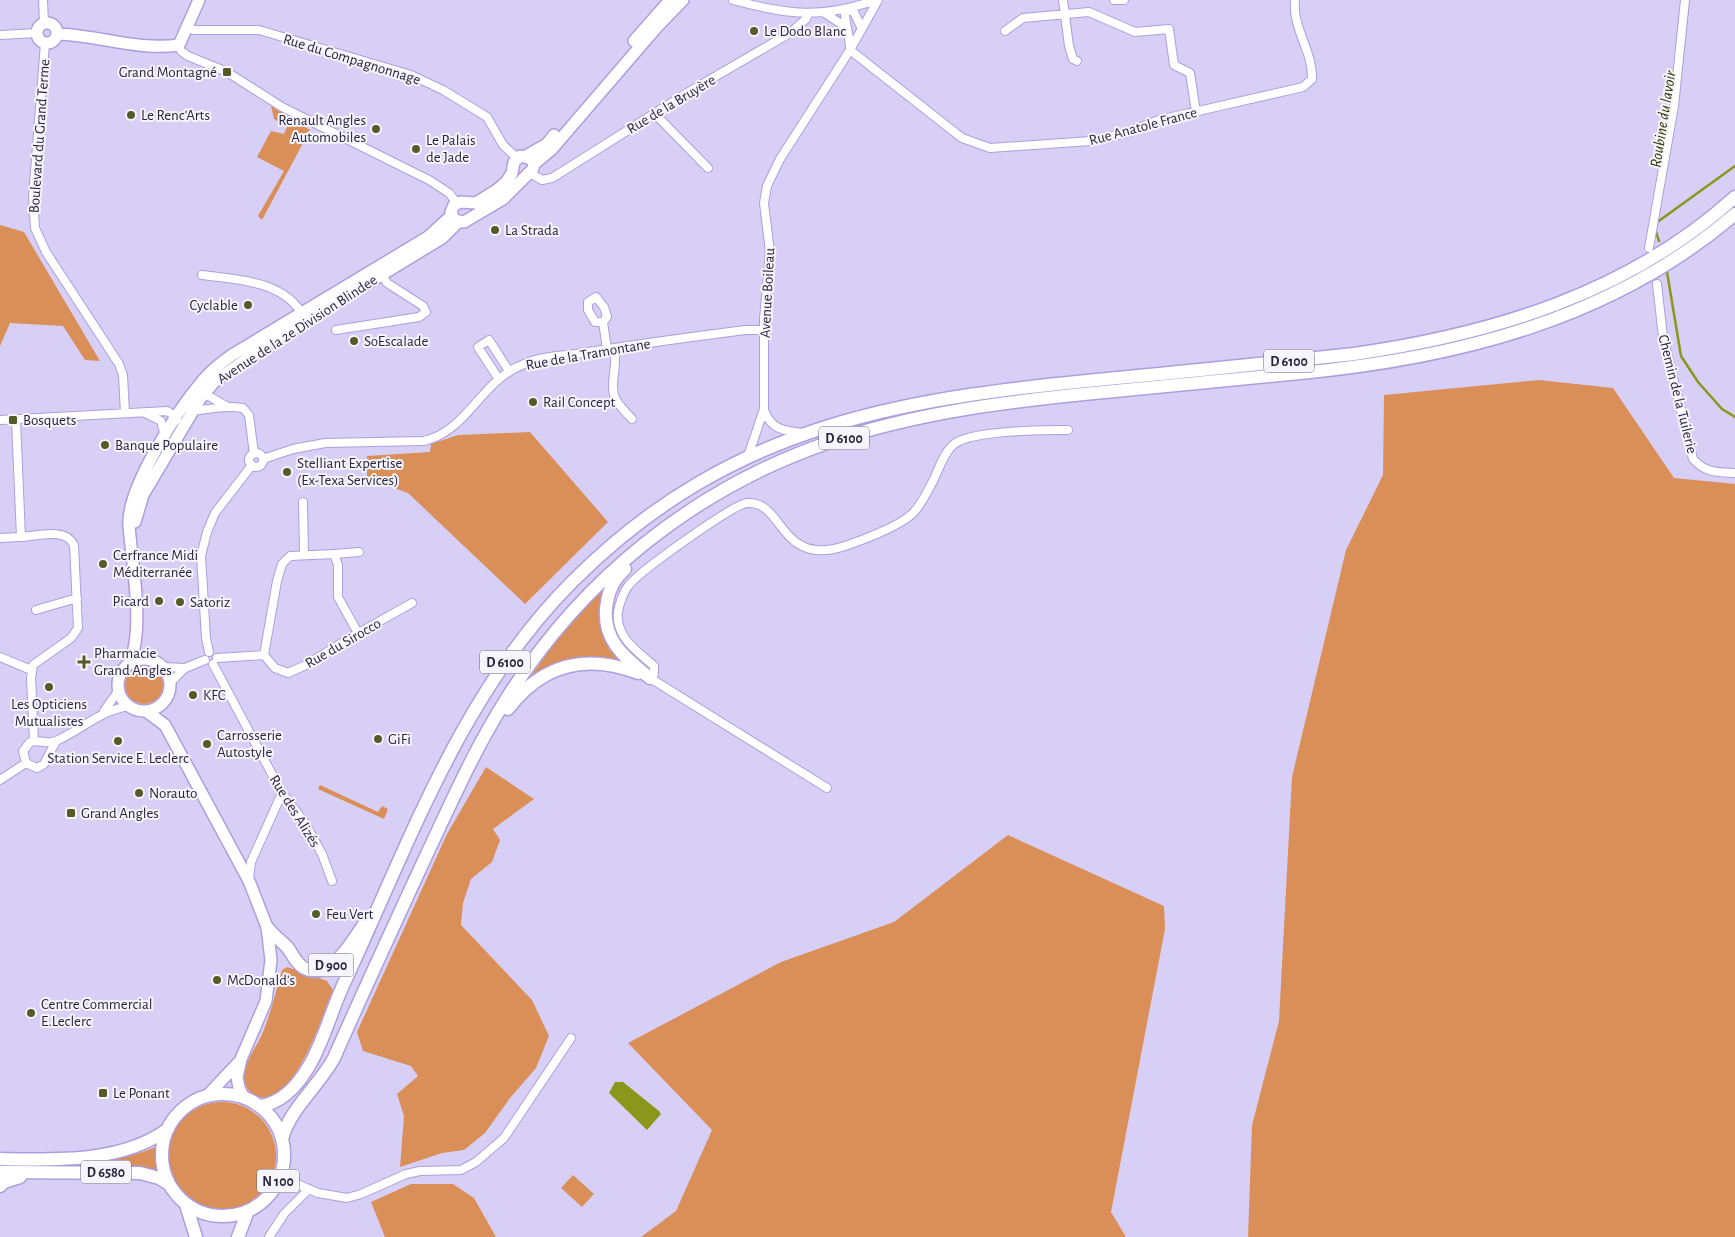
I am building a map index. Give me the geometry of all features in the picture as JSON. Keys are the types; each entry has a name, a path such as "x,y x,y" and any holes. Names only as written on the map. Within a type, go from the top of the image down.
{"main road":[{"path":"57,34 81,35 150,48 179,46 199,0"},
{"path":"670,0 549,142 527,163 503,199 464,222 454,219 452,208 457,203 476,203 497,190 512,174 527,163 552,149 656,28 684,0"},
{"path":"44,23 53,25 57,34 54,40 45,43 40,41 37,33 39,27 44,23"},
{"name":"D 6100","path":"260,1106 276,1102 287,1093 309,1066 336,1000 382,899 470,718 499,670 544,613 599,556 652,513 692,486 748,456 804,433 859,416 970,393 1354,354 1450,338 1538,312 1618,278 1695,229 1735,197"},
{"name":"D 6100","path":"282,1139 293,1114 324,1075 334,1058 444,816 482,742 524,672 587,595 642,544 718,493 773,465 831,442 899,423 965,409 1040,398 1378,364 1460,348 1525,331 1570,314 1628,285 1714,233 1735,214"},
{"name":"Avenue de la 2e Division Blindee","path":"203,394 222,363 304,317 380,271 454,219"},
{"name":"Avenue de la 2e Division Blindee","path":"132,539 139,506 177,417 214,382 304,317"},
{"path":"130,706 121,696 119,690 120,676 129,664 137,639 132,539 129,526 131,503 165,436 177,417"},
{"path":"650,678 627,660 611,640 605,613 612,584 622,572 718,493"},
{"path":"137,639 152,660 163,667 170,683"},
{"path":"129,664 144,659 152,660"},
{"path":"482,742 525,689 556,669 593,663 625,668 650,678"},
{"name":"D 900","path":"165,725 164,701 169,692 170,683"},
{"path":"146,710 159,706 164,701"},
{"name":"D 900","path":"130,706 146,710 165,725 249,881 268,927 271,960 266,1001 241,1058 237,1083 244,1098"},
{"name":"D 900","path":"268,927 288,948 296,962 304,968 320,970 328,968 338,958 382,899"},
{"name":"D 900","path":"207,1096 241,1058"},
{"name":"N 100","path":"219,1094 244,1098 260,1106 274,1121 282,1139 284,1158 280,1177 273,1191 262,1203 248,1211 233,1216 216,1216 201,1212 186,1204 169,1184 162,1156 168,1129 188,1105 207,1096 219,1094"},
{"name":"D 6580","path":"0,1159 70,1158 116,1152 135,1148 154,1140 168,1129"},
{"name":"D 6580","path":"0,1172 140,1173 159,1178 169,1184"},
{"path":"0,1186 4,1182 17,1177 41,1173"},
{"name":"N 100","path":"186,1204 196,1237"},
{"name":"N 100","path":"238,1237 248,1211"}],"street":[{"path":"43,0 44,23"},
{"path":"734,0 776,10 808,14 826,14 875,0"},
{"path":"776,10 778,0"},
{"name":"Avenue Boileau","path":"748,456 764,409 764,330 770,252 765,208 767,186 780,159 850,50 875,0"},
{"path":"1063,0 1069,46 1073,59 1077,61"},
{"path":"1114,0 1124,0"},
{"name":"Rue Anatole France","path":"850,50 962,138 990,148 1091,141 1126,133 1159,120 1304,87 1312,79 1313,69 1294,14 1295,0"},
{"path":"1649,248 1674,106 1685,0"},
{"path":"845,9 854,12 862,27"},
{"path":"845,9 850,50"},
{"path":"1005,31 1023,18 1089,12 1135,32 1169,29 1174,65 1190,73 1196,112"},
{"name":"Rue de la Bruyère","path":"527,163 542,180 552,178 654,114 790,33 806,19 808,14"},
{"path":"826,14 846,28"},
{"name":"Rue du Compagnonnage","path":"187,27 193,30 259,30 411,75 443,90 488,117 503,145 527,163"},
{"path":"0,36 37,33"},
{"name":"Boulevard du Grand Terme","path":"45,43 33,197 35,228 46,252 119,364 123,375 124,413"},
{"path":"179,46 181,51 188,56 227,72 282,107 429,180 449,193 457,203"},
{"path":"654,114 708,168"},
{"path":"336,330 419,317 426,312 423,306 387,283 380,271"},
{"path":"202,275 269,286 293,302 304,317"},
{"name":"Chemin de la Tuilerie","path":"1657,284 1663,337 1693,459 1699,466 1711,472 1735,473"},
{"path":"604,322 611,348 617,357 613,388 616,399 632,419"},
{"name":"Rue de la Tramontane","path":"263,459 293,449 325,443 424,441 436,438 458,424 498,378 524,363 611,348 745,330 764,330"},
{"path":"498,378 478,346 489,340 510,371"},
{"path":"203,394 226,406 242,408 250,416 254,454 249,460 252,465"},
{"path":"203,394 209,408"},
{"path":"0,420 141,412 177,417 209,408 216,410 226,406"},
{"path":"764,409 769,421 779,430 804,433"},
{"path":"16,420 21,537"},
{"path":"827,788 650,678 654,674 654,666 626,641 619,628 618,613 621,600 628,586 637,577 697,532 746,503 757,505 768,511 792,540 806,548 824,551 845,546 905,520 914,513 954,444 965,439 1010,432 1068,430"},
{"path":"252,465 261,465 263,459 260,454 254,454"},
{"path":"209,652 206,638 201,556 215,513 252,465"},
{"path":"303,502 304,555"},
{"path":"0,538 61,534 72,540 74,546 78,628 76,634 37,661 31,670 34,741"},
{"path":"170,683 185,668 205,660 215,661 264,655 282,564 290,556 359,552"},
{"path":"334,554 338,565 338,597 358,634"},
{"path":"36,610 77,598"},
{"name":"Rue du Sirocco","path":"264,655 275,668 288,673 308,664 412,603"},
{"path":"205,660 205,655 209,652"},
{"path":"209,652 214,652 215,661"},
{"path":"0,657 31,670"},
{"name":"Rue des Alizés","path":"215,661 282,793 305,823 322,854 332,880"},
{"path":"163,667 185,668"},
{"path":"56,741 49,752 47,761 41,766 33,767 26,763 23,751 27,744 34,741 44,744 56,741 100,714 114,700 119,690"},
{"path":"100,714 130,706"},
{"path":"44,744 49,752"},
{"path":"0,780 26,763"},
{"path":"249,881 251,862 282,793"},
{"path":"280,1177 334,1197 347,1198 362,1194 406,1174 420,1170 461,1170 476,1162 504,1138 571,1038"},
{"path":"269,1237 284,1214 302,1199 309,1189"}],"shaded area":[{"path":"271,106 310,130 262,220 258,216 284,171 257,157 271,131 284,134 287,127 274,119"},
{"path":"0,225 24,232 100,361 85,360 63,326 10,323 0,346"},
{"path":"1539,380 1613,388 1674,478 1735,484 1735,1237 1248,1237 1252,1125 1279,1021 1292,777 1346,550 1383,475 1384,395"},
{"path":"530,432 608,522 525,604 408,493 367,478 367,456 430,452 431,444 458,435"},
{"path":"608,582 609,644 614,654 624,663 612,660 526,683 568,624"},
{"path":"144,666 157,672 163,685 157,698 144,704 131,698 125,685 131,672"},
{"path":"486,767 534,799 493,829 500,840 492,862 471,879 463,903 461,925 532,1000 549,1036 536,1068 510,1098 485,1133 464,1150 442,1153 400,1167 404,1116 397,1094 418,1076 411,1066 363,1051 357,1032 447,834"},
{"path":"320,785 378,812 382,806 388,809 384,819 318,789"},
{"path":"1008,835 1164,906 1165,929 1111,1212 1126,1237 641,1237 676,1211 712,1130 628,1043 781,962 894,922"},
{"path":"287,967 327,981 333,990 314,1038 294,1076 282,1089 269,1097 255,1096 246,1086 244,1080 246,1066 266,1024 282,970"},
{"path":"615,1082 623,1082 661,1114 647,1130 609,1093"},
{"path":"222,1102 243,1106 260,1118 272,1135 276,1156 272,1177 260,1194 243,1206 222,1210 201,1206 184,1194 172,1177 168,1156 172,1135 184,1118 201,1106"},
{"path":"155,1147 157,1172 141,1166 27,1169 27,1166 108,1160 140,1153"},
{"path":"573,1175 594,1194 582,1207 561,1188"},
{"path":"411,1184 453,1184 474,1198 496,1237 385,1237 371,1202"}],"waterway":[{"name":"Roubine du lavoir","path":"1680,81 1688,4"},
{"path":"1656,223 1735,166"},
{"name":"Roubine du lavoir","path":"1655,229 1659,241"},
{"name":"Roubine du lavoir","path":"1667,272 1681,356 1698,382 1722,409 1735,417"}],"place":[{"name":"Le Dodo Blanc","path":"754,31"},
{"name":"Grand Montagné","path":"227,72"},
{"name":"Le Renc'Arts","path":"131,115"},
{"name":"Renault Angles Automobiles","path":"376,129"},
{"name":"Le Palais de Jade","path":"416,149"},
{"name":"La Strada","path":"495,230"},
{"name":"Cyclable","path":"248,305"},
{"name":"SoEscalade","path":"354,341"},
{"name":"Rail Concept","path":"533,402"},
{"name":"Bosquets","path":"13,420"},
{"name":"Banque Populaire","path":"105,445"},
{"name":"Stelliant Expertise (Ex-Texa Services)","path":"287,472"},
{"name":"Cerfrance Midi Méditerranée","path":"103,564"},
{"name":"Picard","path":"159,601"},
{"name":"Satoriz","path":"180,602"},
{"name":"Pharmacie Grand Angles","path":"84,662"},
{"name":"Les Opticiens Mutualistes","path":"49,687"},
{"name":"KFC","path":"193,695"},
{"name":"GiFi","path":"378,739"},
{"name":"Station Service E. Leclerc","path":"118,741"},
{"name":"Carrosserie Autostyle","path":"207,744"},
{"name":"Norauto","path":"139,793"},
{"name":"Grand Angles","path":"71,813"},
{"name":"Feu Vert","path":"316,914"},
{"name":"McDonald's","path":"217,980"},
{"name":"Centre Commercial E.Leclerc","path":"31,1013"},
{"name":"Le Ponant","path":"103,1093"}]}
